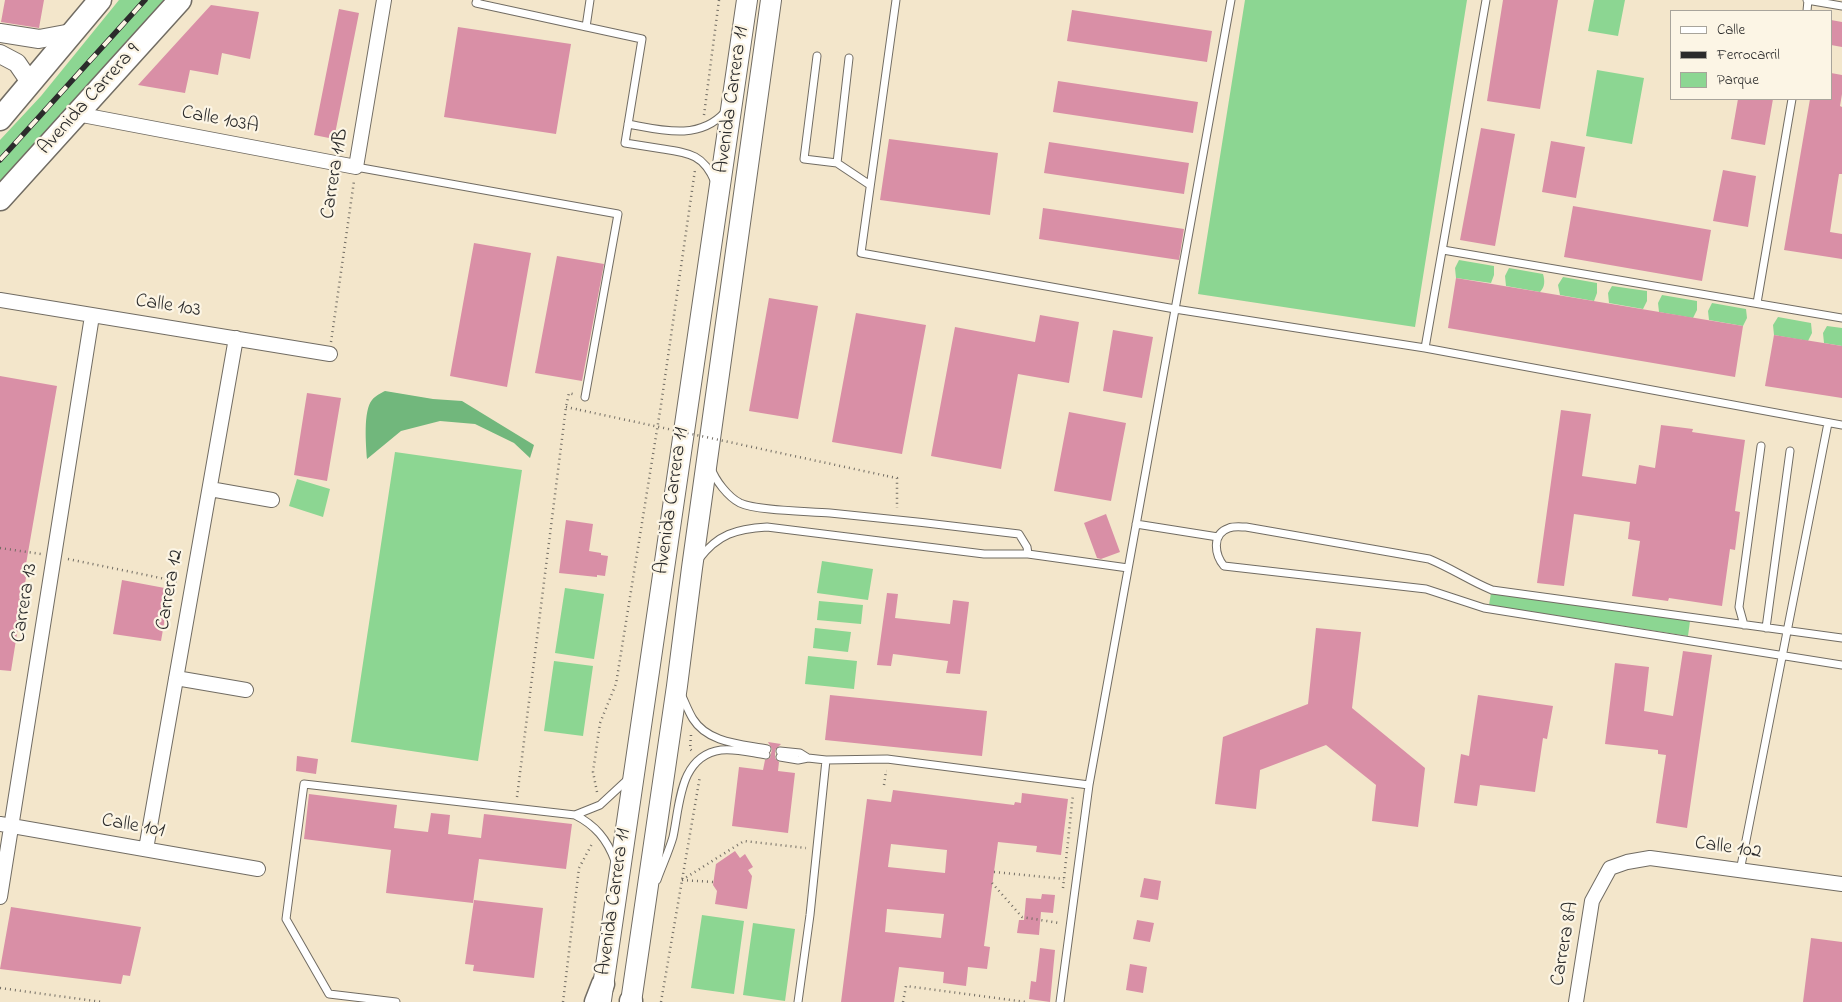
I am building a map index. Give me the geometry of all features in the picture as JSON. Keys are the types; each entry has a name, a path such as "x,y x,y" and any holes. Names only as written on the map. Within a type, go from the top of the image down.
{"main road":[{"path":"0,119 100,0"},
{"name":"Avenida Carrera 9","path":"0,199 180,0"},
{"name":"Avenida Carrera 11","path":"600,996 747,0"},
{"name":"Avenida Carrera 11","path":"631,1002 677,686 707,456 771,0"},
{"path":"0,108 30,82"}],"street":[{"name":"Carrera 11B","path":"356,167 384,0"},
{"path":"0,34 39,38 71,34"},
{"path":"0,54 17,63 30,82"},
{"name":"Calle 103A","path":"77,114 356,167"},
{"name":"Calle 103","path":"0,300 330,354"},
{"name":"Carrera 13","path":"0,897 6,825 54,556 92,316"},
{"name":"Carrera 12","path":"146,849 236,338"},
{"path":"210,489 272,500"},
{"path":"176,678 246,690"},
{"name":"Calle 101","path":"6,825 258,869"},
{"name":"Calle 102","path":"1610,868 1627,862 1650,858 1842,884"},
{"name":"Carrera 8A","path":"1576,1002 1592,901 1610,868"}],"lane":[{"path":"477,0 476,3 642,39 625,143 684,151 697,157 708,167 715,180 719,194"},
{"path":"586,27 590,0"},
{"path":"896,0 861,253 1175,309 1425,348 1842,425"},
{"path":"1060,1002 1088,785 1230,0"},
{"path":"1425,348 1486,0"},
{"path":"1808,0 1842,6"},
{"path":"817,56 804,159 837,163 870,185"},
{"path":"837,163 849,58"},
{"path":"1757,303 1792,100"},
{"path":"628,124 671,132 687,132 702,128 718,119 731,106"},
{"path":"356,167 618,214 585,397"},
{"path":"1443,250 1842,318"},
{"path":"1740,871 1828,423"},
{"path":"1744,625 1738,607 1761,446"},
{"path":"1766,628 1790,451"},
{"path":"707,456 713,473 720,484 728,494 740,503 758,507 1019,534 1027,547 1028,554"},
{"path":"1136,524 1218,538"},
{"path":"692,568 705,550 723,536 736,530 767,527 984,554 1028,554 1128,568"},
{"path":"1842,638 1492,590 1468,580 1448,567 1429,559 1246,527 1229,528 1218,538 1215,547 1218,558 1224,566 1426,589 1484,608 1842,665"},
{"path":"642,920 672,838 684,783 689,771 699,760 712,752 721,750 766,752 722,740 705,731 693,719 677,686"},
{"path":"780,754 800,753 808,758 826,760 887,760 1088,785"},
{"path":"798,1002 811,906 826,760"},
{"path":"575,815 605,802 633,775"},
{"path":"396,1002 329,994 286,919 304,784 575,815 588,822 602,835 619,872"}],"path":[{"path":"702,128 719,0"},
{"path":"593,772 600,723 616,684 697,157"},
{"name":"Carrera 11B","path":"330,354 356,167"},
{"path":"515,808 568,393 585,397"},
{"path":"566,407 897,478 896,520"},
{"path":"0,548 54,556 193,584"},
{"path":"661,1002 700,775 703,771"},
{"path":"682,880 744,841 808,849"},
{"path":"563,1002 579,868"},
{"path":"994,872 1064,879"},
{"path":"682,880 713,882"},
{"path":"992,883 1022,916 1059,923"},
{"path":"903,1002 906,986 1026,1002"},
{"path":"0,988 102,1002"}],"green space":[{"path":"119,0 165,0 0,184 0,140 41,96"},
{"path":"1245,0 1467,0 1415,327 1198,294"},
{"path":"1594,0 1625,0 1618,36 1588,31"},
{"path":"1597,70 1644,78 1632,144 1586,136"},
{"path":"1459,260 1494,266 1494,275 1491,283 1456,278 1455,268"},
{"path":"1509,268 1543,274 1544,284 1542,290 1540,292 1506,286 1505,276"},
{"path":"1563,277 1597,283 1597,293 1594,301 1560,295 1558,285"},
{"path":"1612,286 1647,291 1647,301 1643,309 1609,303 1608,293"},
{"path":"1662,295 1697,301 1697,310 1693,318 1659,312 1658,303"},
{"path":"1712,303 1746,309 1747,318 1743,326 1709,320 1708,311"},
{"path":"1778,317 1811,323 1812,333 1808,341 1774,335 1773,325"},
{"path":"1827,326 1842,328 1842,346 1824,343 1823,333"},
{"path":"385,391 433,399 462,401 534,445 530,458 514,443 475,424 440,421 401,431 367,459 367,412 372,400"},
{"path":"395,452 522,470 478,761 351,742"},
{"path":"297,479 330,489 323,517 289,506"},
{"path":"822,561 873,569 868,600 817,593"},
{"path":"565,588 604,594 594,659 555,653"},
{"path":"1491,593 1690,621 1688,636 1489,605"},
{"path":"819,601 863,605 861,624 817,620"},
{"path":"815,628 851,632 848,652 813,648"},
{"path":"808,656 857,661 854,689 805,684"},
{"path":"554,661 593,666 583,736 544,731"},
{"path":"702,915 744,921 734,994 691,988"},
{"path":"753,923 795,929 785,1001 743,995"}],"building":[{"path":"5,0 44,0 39,28 1,22"},
{"path":"1503,0 1558,0 1540,109 1487,101"},
{"path":"211,5 259,12 250,59 222,53 218,75 190,70 185,93 138,85"},
{"path":"339,9 359,13 334,139 314,135"},
{"path":"1072,10 1212,31 1207,62 1067,41"},
{"path":"1832,20 1842,22 1842,47 1832,45"},
{"path":"458,27 571,44 556,134 444,117"},
{"path":"1832,73 1842,75 1840,106 1842,107 1842,174 1839,174 1830,232 1842,234 1842,259 1784,250 1810,100 1832,100"},
{"path":"1058,81 1198,102 1193,133 1053,112"},
{"path":"1738,100 1773,100 1765,145 1731,139"},
{"path":"1481,128 1515,134 1495,246 1460,240"},
{"path":"889,139 998,153 990,215 880,200"},
{"path":"1551,141 1585,147 1576,198 1542,192"},
{"path":"1049,142 1189,163 1184,194 1044,173"},
{"path":"1723,170 1756,176 1748,227 1713,221"},
{"path":"1573,206 1711,230 1702,281 1564,257"},
{"path":"1043,208 1184,229 1179,260 1039,239"},
{"path":"474,243 531,253 507,387 450,376"},
{"path":"557,256 604,264 582,381 535,373"},
{"path":"1456,278 1743,326 1735,377 1448,328"},
{"path":"769,298 818,306 798,419 749,411"},
{"path":"856,313 926,325 902,454 832,442"},
{"path":"1040,315 1079,322 1069,383 1018,374 1001,469 931,456 955,327 1035,342"},
{"path":"1113,330 1153,337 1142,398 1103,391"},
{"path":"1774,335 1842,346 1842,398 1765,386"},
{"path":"0,376 57,386 26,564 28,565 11,671 0,670"},
{"path":"307,393 341,398 327,481 294,475"},
{"path":"1561,410 1591,414 1582,476 1636,484 1639,465 1655,468 1661,425 1693,429 1692,432 1745,440 1735,511 1740,512 1735,550 1730,549 1722,606 1669,598 1668,601 1632,596 1640,541 1628,539 1630,522 1574,514 1564,586 1537,583"},
{"path":"1069,412 1126,423 1111,501 1054,491"},
{"path":"1106,514 1120,552 1101,559 1097,558 1084,523"},
{"path":"566,520 593,524 589,551 608,556 605,576 597,575 597,577 559,573"},
{"path":"122,580 170,589 161,641 113,634"},
{"path":"887,593 898,594 895,618 950,624 953,600 969,602 960,674 946,673 948,661 893,654 891,666 877,665"},
{"path":"1316,628 1361,632 1352,708 1425,768 1418,827 1372,821 1376,785 1326,745 1260,770 1256,809 1215,804 1223,737 1308,704"},
{"path":"1683,651 1712,655 1687,828 1656,823 1666,755 1658,754 1658,750 1605,744 1615,663 1649,667 1644,711 1673,716"},
{"path":"830,695 987,711 982,756 825,740"},
{"path":"1478,695 1553,706 1547,739 1543,738 1535,792 1480,785 1477,806 1454,803 1461,754 1469,756"},
{"path":"768,742 781,744 775,750 775,758 779,762 778,771 795,773 788,833 732,826 739,767 763,770 765,760 770,758 772,749"},
{"path":"297,756 318,759 316,774 296,771"},
{"path":"893,790 1014,805 1015,802 1021,803 1022,793 1068,799 1061,855 1036,852 1037,846 998,842 984,946 990,947 987,969 968,967 966,986 943,983 944,972 899,967 894,1002 841,1002 867,799 891,802","holes":["891,844 947,850 945,873 888,867","887,909 944,914 941,938 885,932"]},
{"path":"309,794 397,805 394,828 428,832 431,813 450,815 448,834 481,838 484,814 572,824 566,869 479,859 473,903 386,893 391,850 304,839"},
{"path":"735,851 740,858 745,854 753,867 748,870 752,876 747,909 715,904 717,891 713,885 716,864"},
{"path":"1144,878 1161,881 1158,900 1140,897"},
{"path":"1042,894 1055,895 1053,913 1041,912 1039,935 1017,933 1019,920 1024,920 1026,898 1041,899"},
{"path":"474,900 543,908 534,978 473,971 474,965 465,964"},
{"path":"11,907 141,927 130,976 123,975 121,984 0,969"},
{"path":"1137,920 1154,923 1150,942 1133,939"},
{"path":"1811,938 1842,942 1842,1002 1803,1002"},
{"path":"1040,948 1055,950 1050,1002 1029,999 1031,981 1036,982"},
{"path":"1130,964 1147,967 1143,993 1126,990"}],"railway":[{"path":"0,160 145,0"}]}
